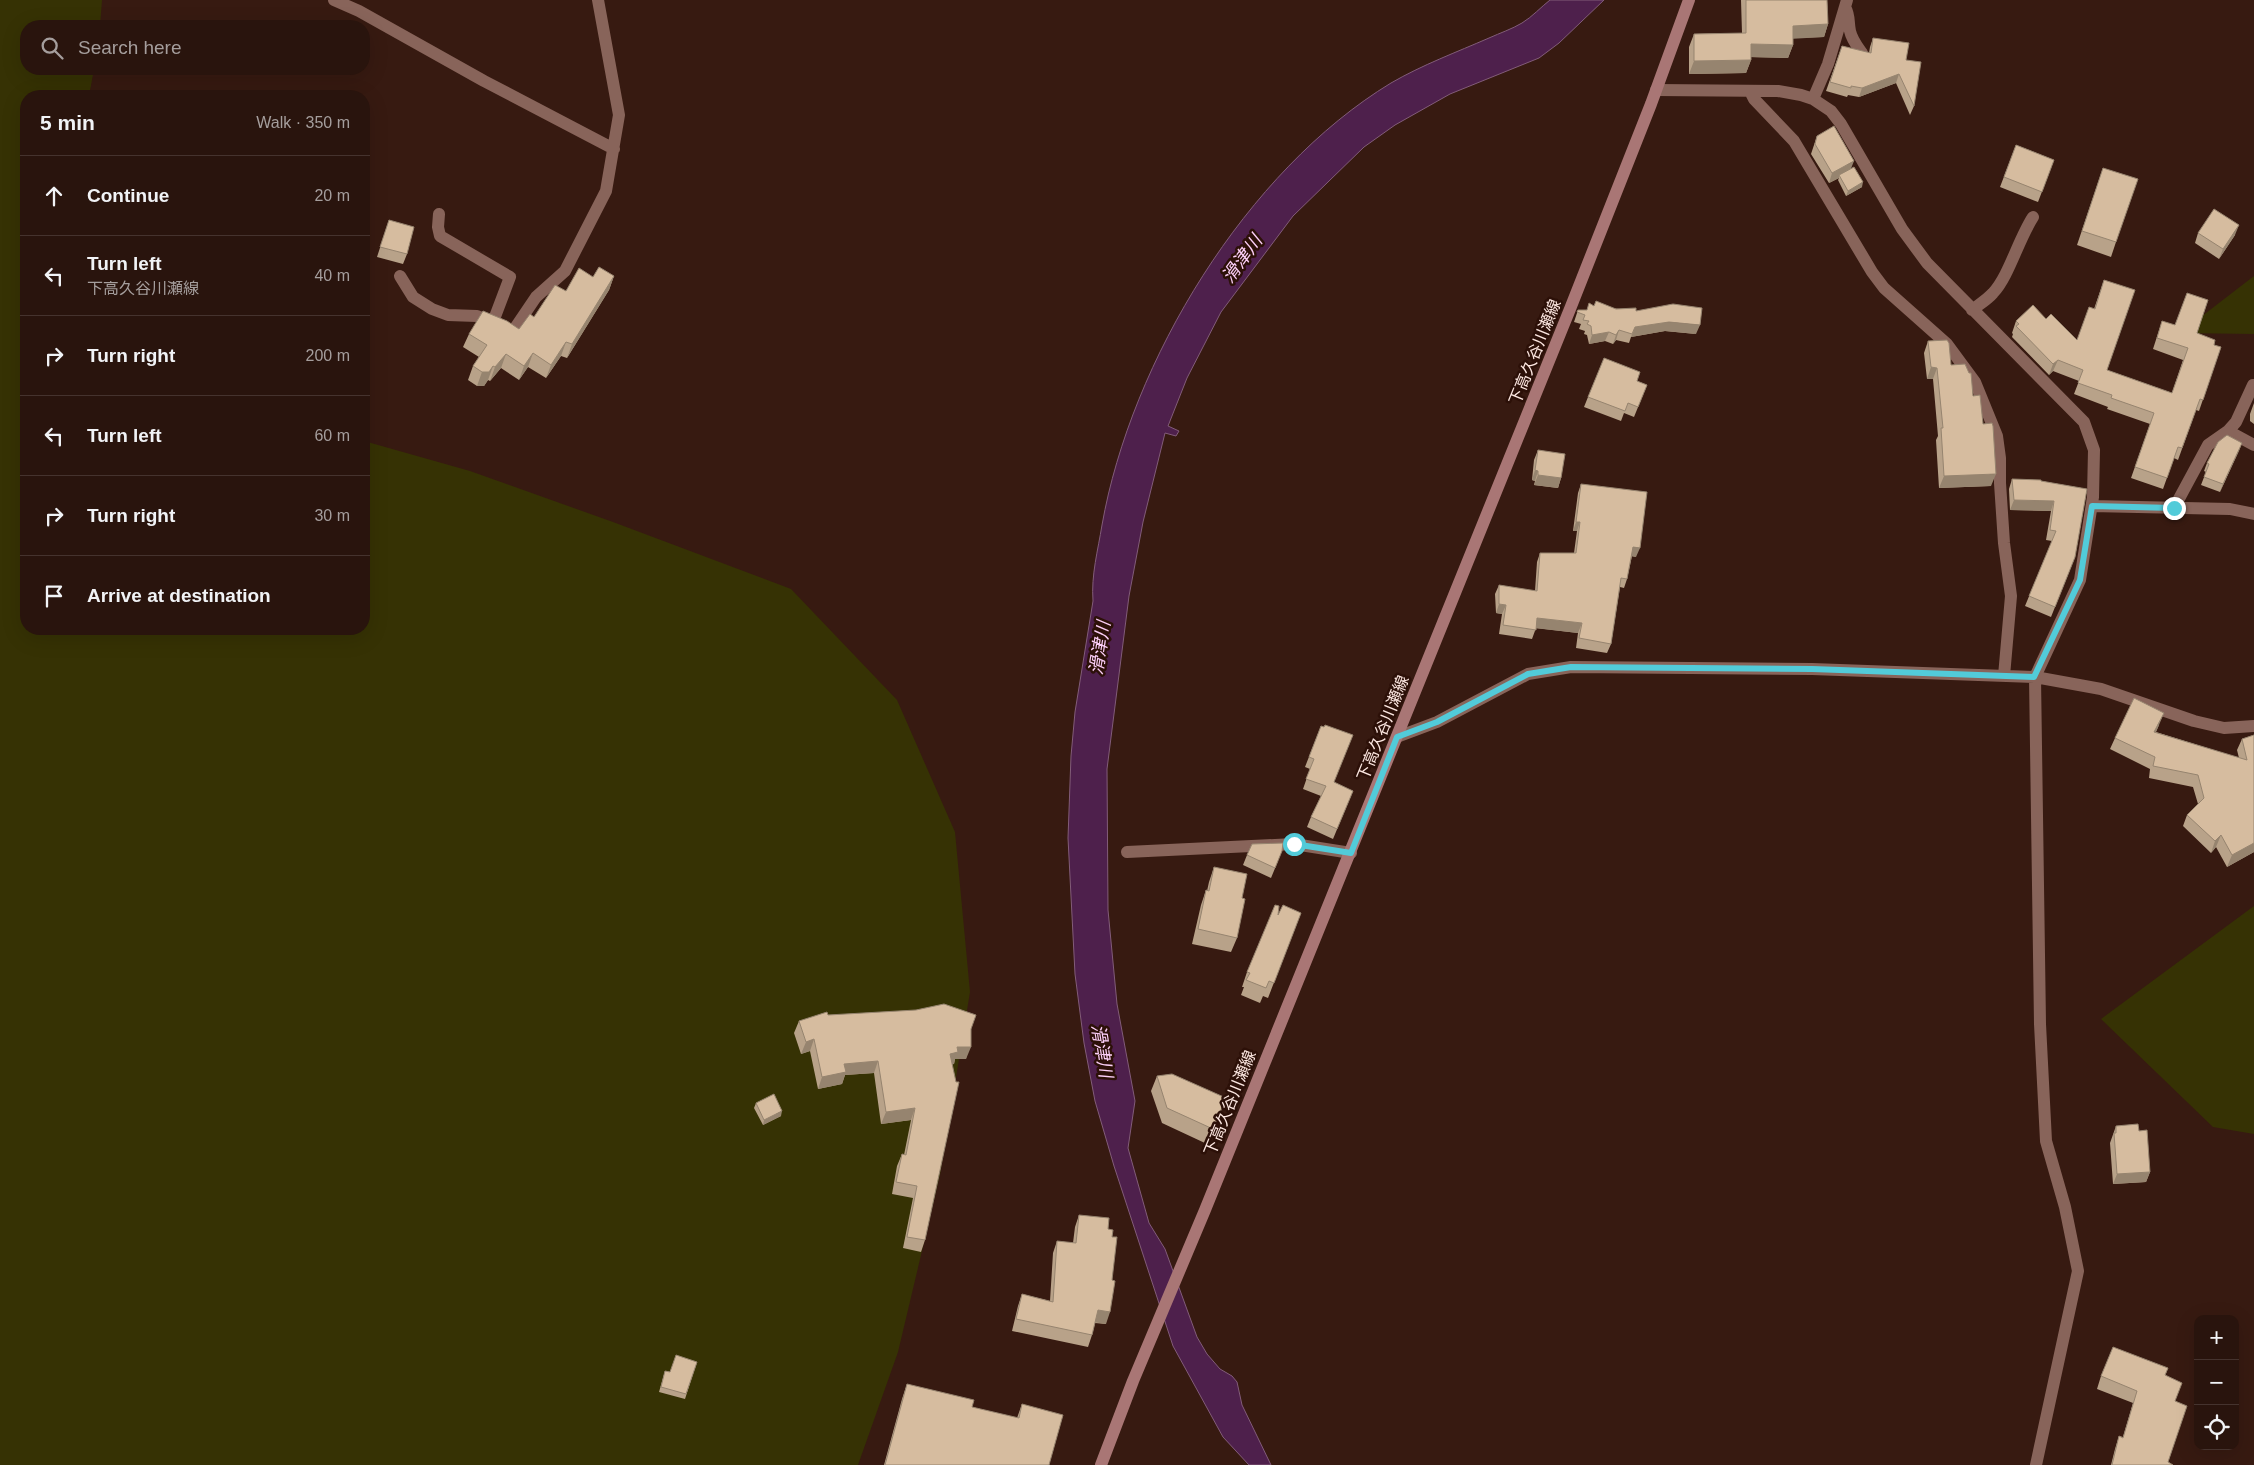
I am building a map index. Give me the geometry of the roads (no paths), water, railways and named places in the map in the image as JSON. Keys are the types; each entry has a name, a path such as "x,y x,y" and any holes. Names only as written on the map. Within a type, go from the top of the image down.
{"main road":[{"name":"下高久谷川瀬線","path":"1101,1465 1133,1381 1351,853 1656,90 1689,0"}],"street":[{"path":"334,0 359,11 484,81 614,149"},
{"path":"400,276 413,297 432,309 448,315 477,316 513,331 536,297 565,271 606,191 619,115 598,0"},
{"path":"1846,4 1850,16 1850,30 1854,43 1862,53"},
{"path":"1813,99 1828,64 1846,4"},
{"path":"1656,90 1778,91 1813,99 1831,110 1902,229 1927,263 2084,422 2094,450 2092,506 2080,580 2034,677 2040,1024 2046,1141 2065,1207 2078,1271 2036,1465"},
{"path":"1750,91 1754,99 1794,141 1872,272 1884,288 1947,344 1975,382 1985,403 1997,436 2000,458 2002,510 2011,596 2004,676"},
{"path":"439,214 438,227 440,236 510,277 493,322"},
{"path":"1972,310 1993,293 2005,275 2022,234 2033,217"},
{"path":"2174,508 2208,445 2228,431 2236,422 2253,385"},
{"path":"2228,431 2254,446"},
{"path":"2092,506 2230,509 2254,514"},
{"path":"1397,737 1437,722 1528,674 1571,667 1812,669 2034,677 2102,689 2194,721 2224,728 2254,726"},
{"path":"1127,852 1294,844 1351,853"}],"water":[{"name":"滑津川","path":"1550,0 1604,0 1559,43 1539,58 1450,94 1395,125 1364,147 1293,216 1221,312 1187,378 1168,426 1179,431 1176,436 1165,433 1143,522 1129,596 1107,769 1108,910 1117,1004 1135,1101 1128,1148 1149,1223 1165,1249 1197,1337 1207,1354 1220,1369 1232,1376 1237,1382 1242,1405 1271,1465 1249,1465 1223,1437 1173,1346 1114,1166 1095,1101 1084,1043 1075,974 1068,838 1071,756 1075,712 1093,601 1094,572 1102,525 1117,463 1139,399 1168,336 1203,276 1243,218 1289,166 1338,121 1391,83 1518,25"}]}
